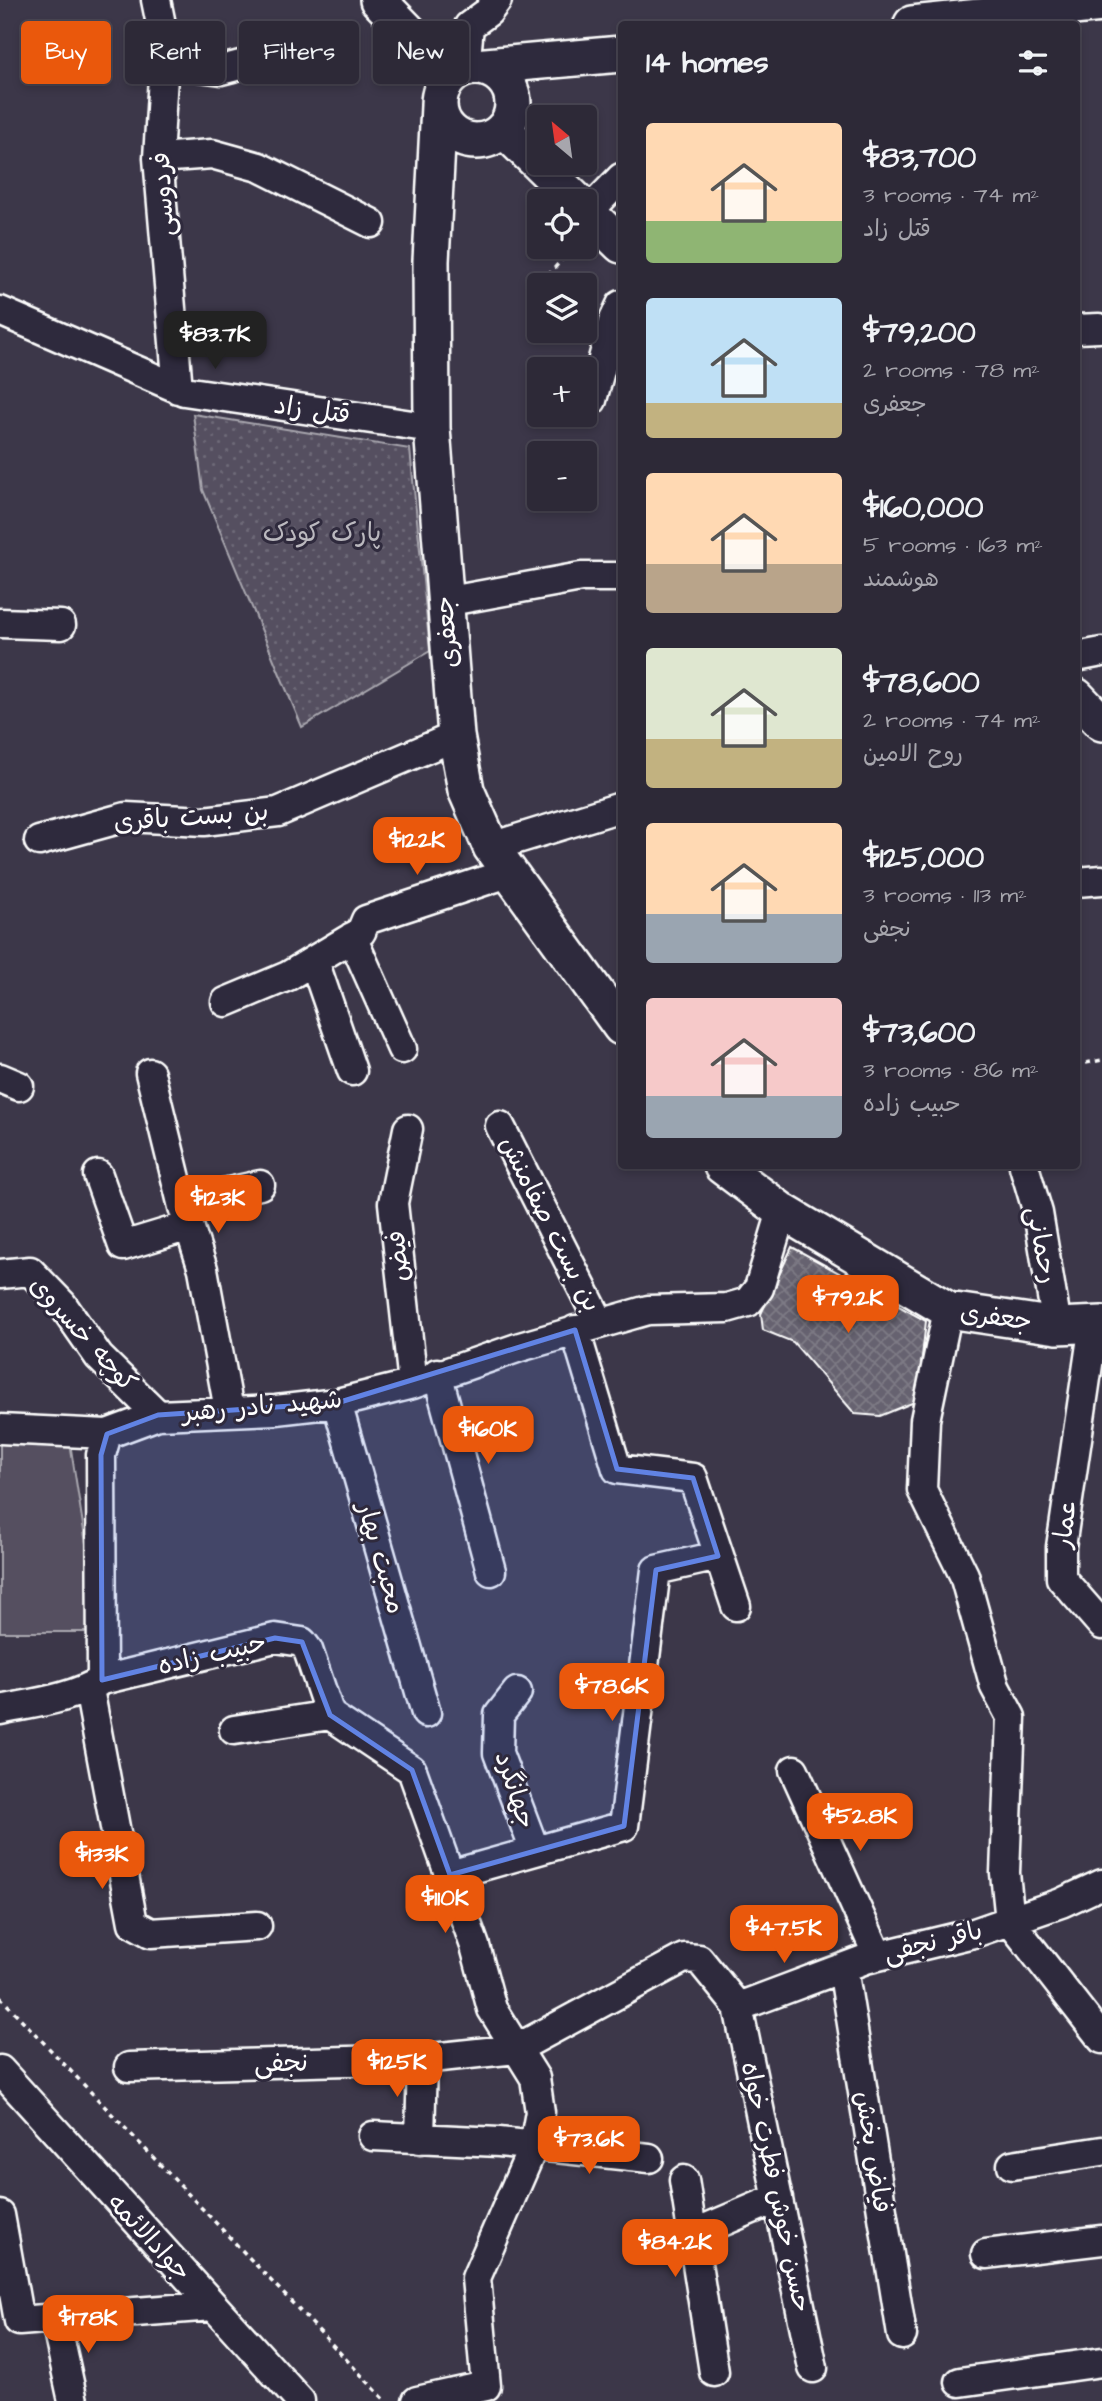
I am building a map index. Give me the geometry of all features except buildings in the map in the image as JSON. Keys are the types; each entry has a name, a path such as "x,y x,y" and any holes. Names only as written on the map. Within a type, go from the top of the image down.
{"main road":[{"path":"378,0 399,21"},
{"path":"927,21 994,8 1102,4"},
{"path":"469,77 562,60 618,54"},
{"path":"437,189 562,60"},
{"path":"456,84 441,115 451,131 468,140 498,127 511,93 501,76 484,68 469,74"},
{"name":"جعفری","path":"457,84 437,189 431,261 432,428 456,736 467,790 500,860 618,1023"},
{"path":"498,127 564,189"},
{"path":"597,221 618,242"},
{"path":"1080,700 1102,723"},
{"name":"جعفری","path":"726,1169 782,1211 947,1310 1057,1326 1098,1324"}],"street":[{"name":"فردوسی","path":"156,0 161,21"},
{"path":"469,26 488,12 497,0"},
{"name":"فردوسی","path":"163,84 158,158 178,389"},
{"path":"158,158 212,154 259,167 371,223"},
{"path":"597,196 618,180"},
{"name":"قتل زاد","path":"0,311 178,389 432,428"},
{"path":"597,381 618,311"},
{"path":"444,602 581,577 618,577"},
{"path":"0,623 61,625"},
{"path":"1080,656 1102,652"},
{"name":"بن بست باقری","path":"39,841 126,817 204,821 278,812 456,736"},
{"path":"226,1002 288,976 361,932 366,920 618,808"},
{"path":"1080,882 1102,880"},
{"path":"352,937 402,1049"},
{"path":"313,961 352,1070"},
{"path":"150,1073 203,1269 229,1410"},
{"name":"بن بست صفامنش","path":"500,1126 588,1327 617,1469 693,1478 718,1556"},
{"name":"فیض","path":"408,1129 393,1203 425,1379 491,1571"},
{"name":"رحمانی","path":"1025,1169 1038,1213 1057,1326"},
{"path":"98,1175 123,1245 186,1214 260,1185"},
{"name":"شهید نادر رهبر","path":"107,1434 159,1415 276,1410 337,1403 425,1379 648,1310 727,1308 748,1302 759,1288 782,1211"},
{"name":"کوچه خسروی","path":"0,1274 30,1271 62,1304 99,1357 159,1415"},
{"path":"947,1310 925,1420 922,1490 964,1575 995,1688 1012,1717 1005,1873 1010,1921 1102,2039"},
{"name":"عمار","path":"1098,1324 1091,1430 1061,1547 1060,1577 1102,1625"},
{"name":"محبت بهار","path":"337,1403 426,1713"},
{"path":"0,1429 107,1434 101,1455 95,1684 132,1923 151,1933 257,1926"},
{"path":"450,1875 624,1826 656,1570 718,1556 736,1606"},
{"path":"1073,1593 1102,1591"},
{"name":"حبیب زاده","path":"95,1684 275,1638 302,1642 308,1650 330,1715"},
{"path":"0,1710 95,1684"},
{"name":"جهانگرد","path":"517,1692 499,1716 498,1753 536,1851"},
{"path":"234,1730 330,1715 412,1770 450,1875 492,2009 535,2078 540,2112 534,2145 476,2278 486,2386 416,2401"},
{"path":"794,1770 878,1956"},
{"name":"باقر نجفی","path":"738,2007 878,1956 974,1933 1010,1921 1102,1884"},
{"path":"516,2049 684,1958 699,1959 738,2007"},
{"name":"فیاض بخش","path":"843,1968 902,2335"},
{"name":"حسن خوش فطرت خواه","path":"738,2007 813,2368"},
{"name":"نجفی","path":"128,2067 422,2060 516,2049"},
{"path":"420,2139 422,2060"},
{"name":"جوادالائمه","path":"0,2070 300,2401"},
{"path":"373,2136 534,2145 649,2158"},
{"path":"1012,2165 1102,2151"},
{"path":"684,2180 714,2372"},
{"path":"693,2234 778,2198"},
{"path":"0,2215 19,2321 213,2306"},
{"path":"986,2254 1102,2240"},
{"path":"55,2318 73,2401"},
{"path":"960,2382 1102,2362"}],"path":[{"path":"550,273 562,259"},
{"path":"1086,1063 1102,1060"},
{"path":"0,1997 386,2401"}],"highlighted area":[{"path":"575,1330 617,1469 693,1478 718,1556 656,1570 624,1826 450,1875 412,1770 330,1715 302,1642 275,1638 102,1680 101,1455 107,1434 158,1415 337,1403"}],"green space":[{"name":"پارک کودک","path":"193,414 410,449 430,651 302,727 203,490"},
{"path":"0,1443 70,1443 100,1632 0,1632"}]}
